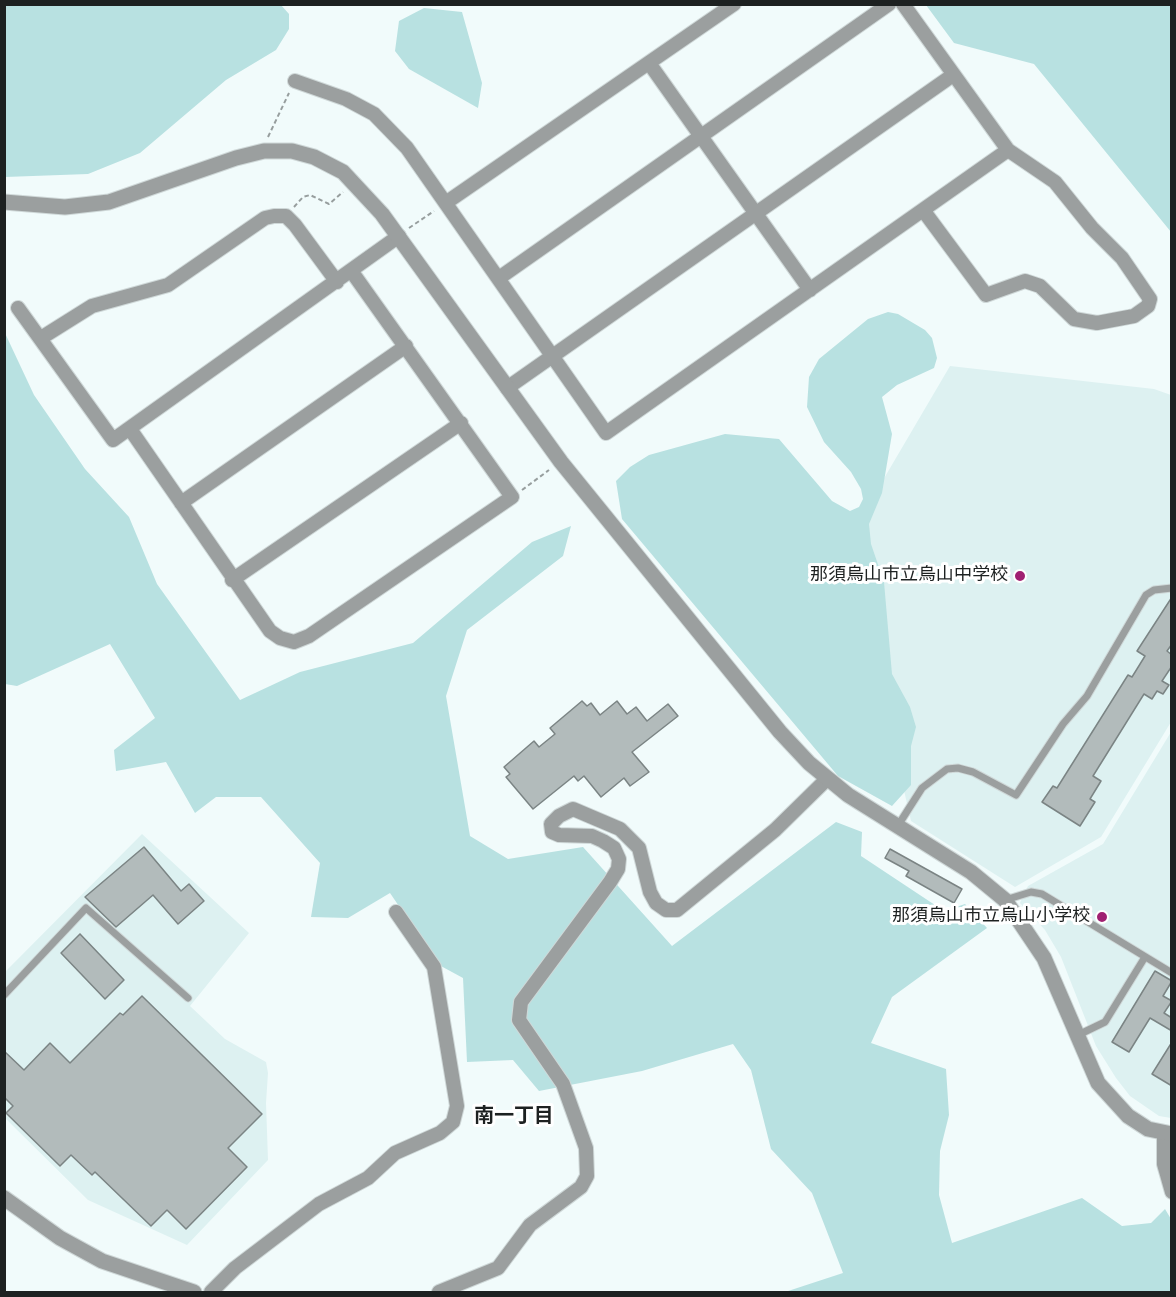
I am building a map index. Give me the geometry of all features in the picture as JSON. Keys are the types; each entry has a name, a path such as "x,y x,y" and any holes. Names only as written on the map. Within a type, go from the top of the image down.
{"street":[{"path":"447,202 734,4"},
{"path":"499,279 889,4"},
{"path":"903,4 1008,150 1055,183 1092,228 1122,258 1150,299 1148,306 1134,316 1097,323 1074,319 1040,286 1025,281 986,295 923,210"},
{"path":"649,63 810,290"},
{"path":"507,388 953,75"},
{"path":"295,81 346,99 374,114 407,148 447,202 606,433 1008,150"},
{"path":"4,202 64,207 109,202 236,158 264,151 292,151 315,157 329,163 354,182 399,236 561,462 780,732 827,779 897,827 971,872 1005,900 1044,958 1098,1083 1108,1097 1128,1116 1148,1129 1168,1133 1164,1164 1172,1192"},
{"path":"41,338 92,306 168,285 265,218 286,216 337,282"},
{"path":"18,308 113,440 352,272 399,236"},
{"path":"129,429 232,580 270,631 280,638 294,642 309,636 512,497 352,272"},
{"path":"181,503 406,346"},
{"path":"232,580 460,423"},
{"path":"439,1293 498,1268 530,1225 581,1187 587,1176 586,1148 563,1084 519,1020 521,1002 610,882 618,868 619,859 614,848 603,841 592,836 559,836 552,832 551,824 559,816 573,809 620,829 639,848 650,892 656,903 666,910 677,910 775,830 827,779"},
{"path":"211,1293 235,1268 319,1204 368,1178 395,1153 440,1133 453,1122 457,1106 434,967 396,912"},
{"path":"4,1198 60,1238 102,1261 194,1293"}],"lane":[{"path":"897,827 922,788 947,769 958,768 973,772 1016,795 1063,724 1087,696 1146,595 1154,590 1172,588"},
{"path":"1005,900 1031,892 1042,894 1172,974"},
{"path":"4,995 86,908 188,998"},
{"path":"1076,1036 1105,1023 1145,957"}],"path":[{"path":"264,151 295,81"},
{"path":"286,216 303,198 310,195 329,204 354,182"},
{"path":"399,236 447,202"},
{"path":"512,497 561,462"}],"shaded area":[{"path":"4,5 281,5 289,14 289,29 276,50 226,80 140,153 88,174 5,177"},
{"path":"926,5 1171,5 1171,232 1034,64 954,43"},
{"path":"424,8 462,12 482,83 478,108 409,69 395,51 399,21"},
{"path":"888,312 898,314 925,330 932,338 937,358 934,368 897,385 882,397 892,434 882,493 869,524 871,544 884,582 892,674 910,707 916,727 911,746 911,785 892,806 838,776 622,519 616,481 630,467 649,455 725,434 779,439 832,501 850,511 859,507 863,499 861,489 851,472 824,442 807,407 809,377 819,359 868,319"},
{"path":"4,331 34,395 85,469 129,517 157,584 240,700 300,672 413,643 532,542 571,526 563,556 467,630 446,696 470,836 508,859 583,847 672,946 836,822 862,832 861,856 944,911 965,904 987,928 892,997 871,1043 946,1069 949,1115 940,1151 939,1195 952,1243 1082,1198 1122,1226 1151,1223 1165,1209 1171,1219 1171,1292 785,1292 843,1273 812,1193 771,1149 751,1070 733,1044 642,1071 539,1091 513,1060 467,1062 463,978 439,965 390,893 348,918 311,917 320,863 261,797 216,797 195,813 166,762 116,771 114,750 155,718 110,644 17,686 5,684"},
{"name":"那須烏山市立烏山中学校","path":"950,366 1154,389 1171,395 1171,722 1101,837 1015,887 911,821 870,642 866,509"},
{"name":"那須烏山市立烏山小学校","path":"1171,732 1171,1118 1159,1116 1130,1096 1116,1078 1096,1046 1061,957 1045,930 1020,903 1028,886 1103,844"},
{"path":"142,834 249,933 190,1006 225,1039 266,1062 268,1073 266,1103 268,1160 187,1245 88,1200 5,1118 4,973"}],"building":[{"path":"1172,597 1172,644 1167,651 1172,655 1172,666 1162,681 1169,685 1163,694 1157,691 1152,699 1144,694 1093,776 1101,781 1090,799 1095,802 1080,826 1042,802 1053,786 1057,788 1128,675 1132,677 1145,656 1137,651"},
{"path":"582,701 587,706 591,703 600,715 617,701 627,714 636,707 647,721 668,704 678,716 632,752 649,772 630,786 624,778 601,797 584,776 578,781 574,776 533,809 506,777 510,774 504,767 534,741 539,747 555,734 550,728"},
{"path":"144,847 181,891 189,884 204,901 178,924 153,895 116,927 85,897"},
{"path":"890,849 962,889 954,903 906,876 909,871 885,858"},
{"path":"80,934 124,980 105,999 61,953"},
{"path":"1155,971 1172,981 1163,996 1172,1001 1164,1013 1172,1018 1172,1031 1150,1018 1129,1052 1112,1042"},
{"path":"142,996 262,1114 228,1148 247,1167 186,1229 167,1210 151,1226 95,1172 92,1175 71,1155 60,1166 6,1113 13,1106 4,1097 4,1051 24,1070 50,1043 70,1063 120,1013 123,1015"},
{"path":"1172,1042 1172,1086 1152,1074"}],"place":[{"name":"那須烏山市立烏山中学校","path":"1020,576"},
{"name":"那須烏山市立烏山小学校","path":"1102,917"}],"district":[{"name":"南一丁目","path":"514,1118"}]}
